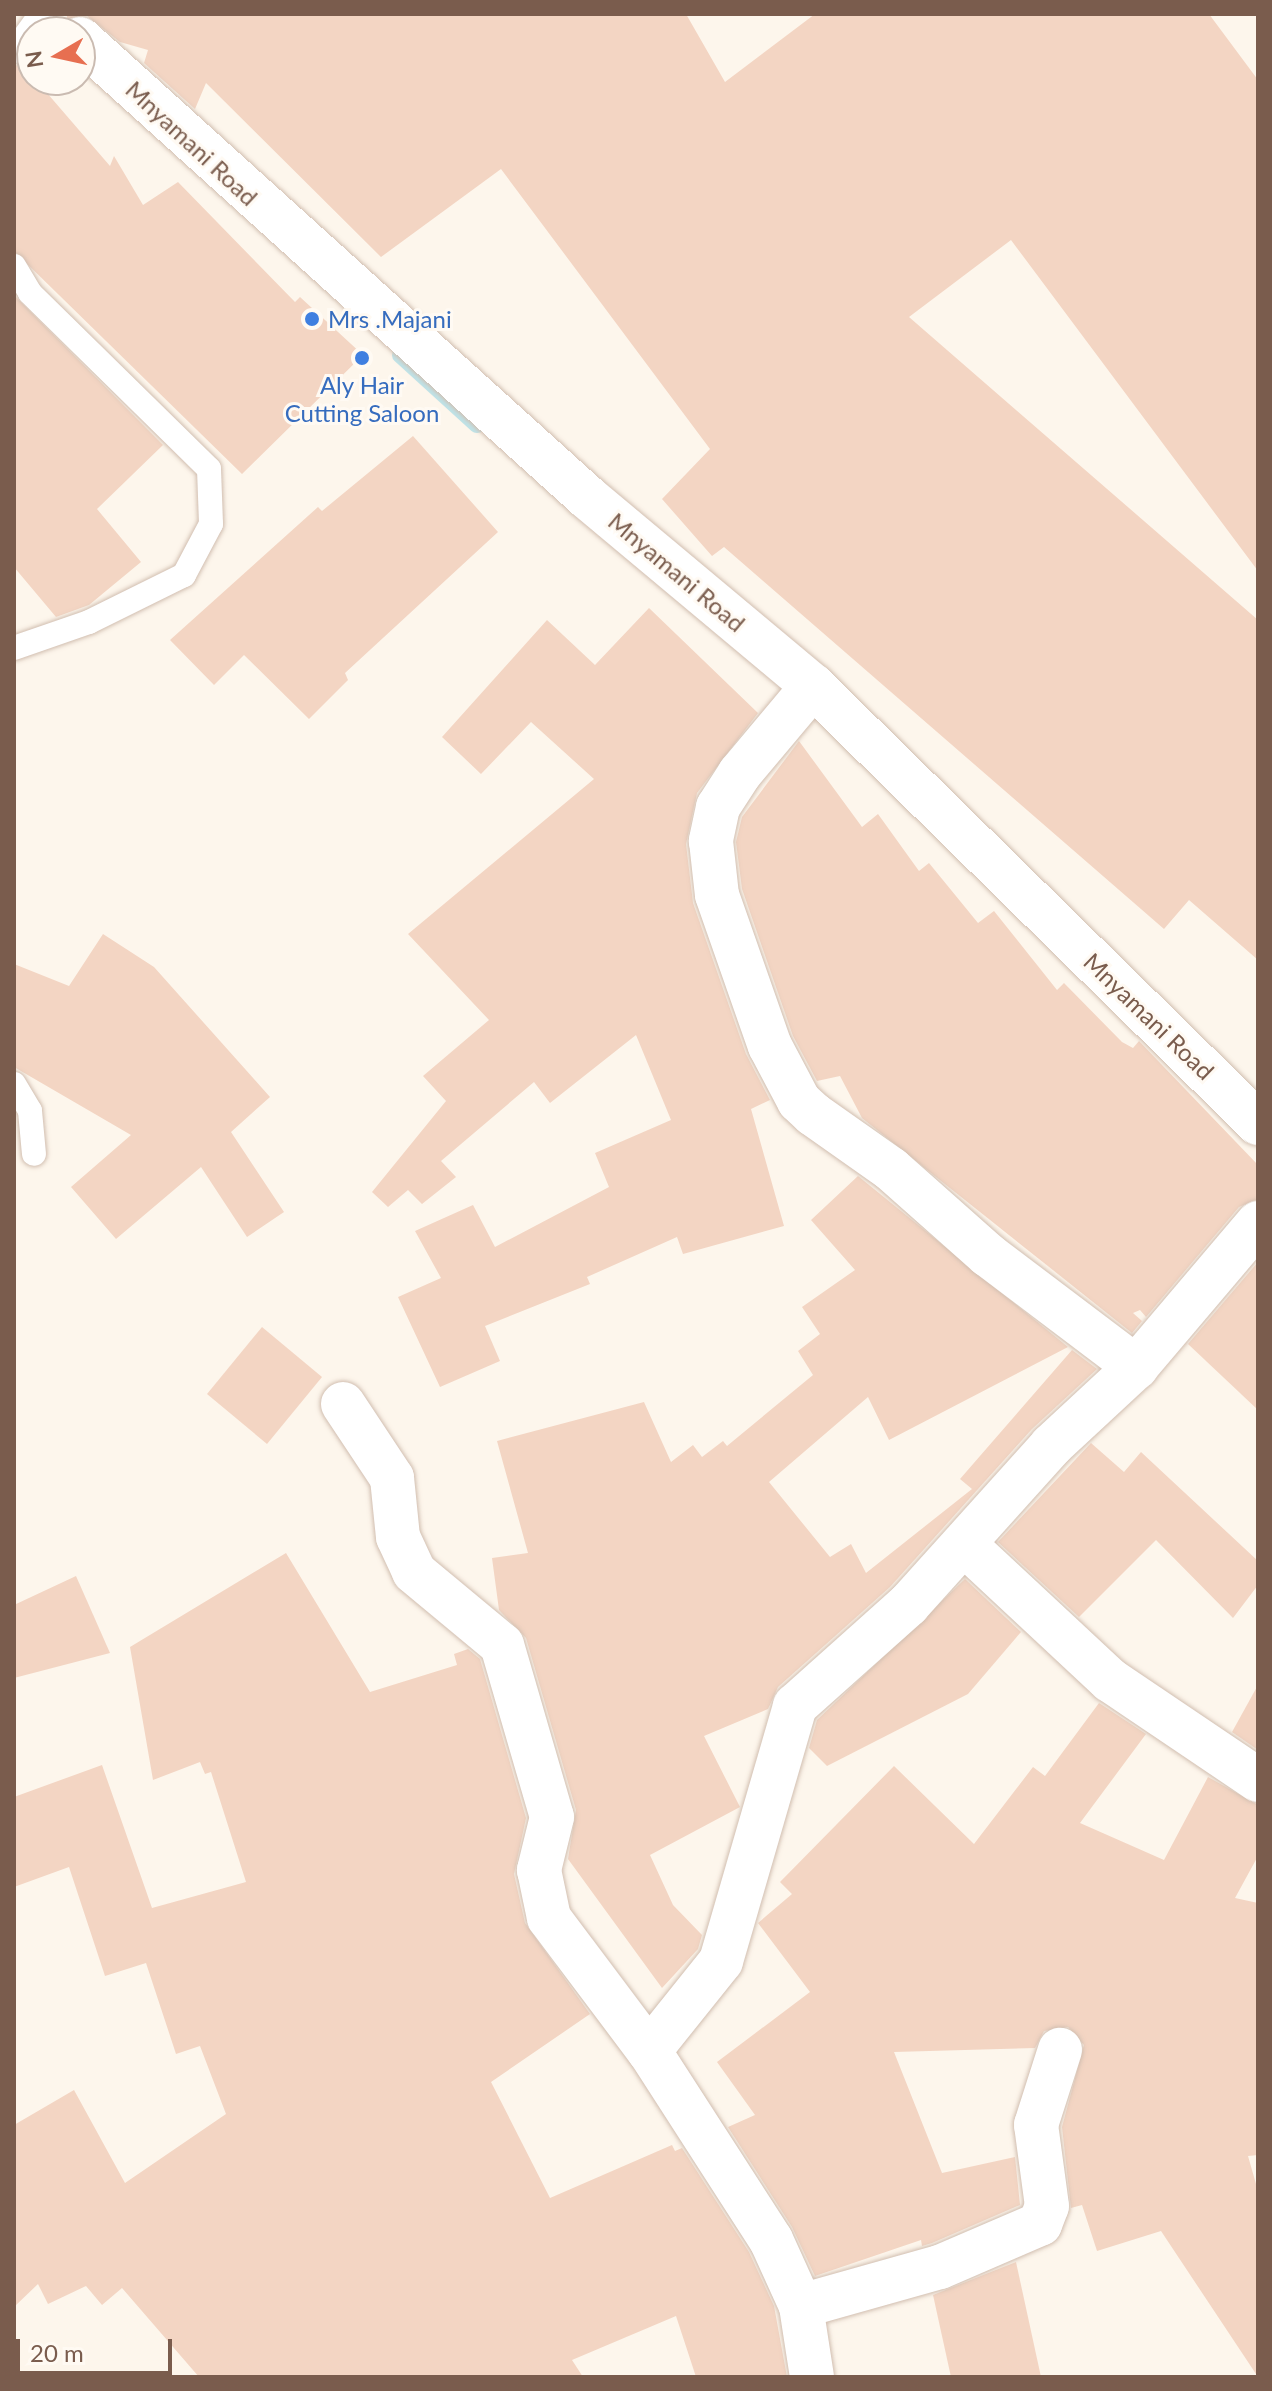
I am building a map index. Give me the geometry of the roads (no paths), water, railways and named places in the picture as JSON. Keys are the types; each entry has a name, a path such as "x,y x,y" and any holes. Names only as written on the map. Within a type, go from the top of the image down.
{"street":[{"name":"Mnyamani Road","path":"96,53 587,497 813,686 1258,1123"},
{"path":"813,686 740,773 718,807 711,841 717,895 770,1046 799,1101 813,1114 891,1169 988,1255 1136,1367"},
{"path":"649,2051 721,1961 795,1706 908,1605 1051,1446 1136,1367 1258,1223"},
{"path":"343,1404 392,1478 398,1537 414,1572 502,1645 552,1817 539,1870 549,1918 649,2051 755,2210 801,2306 812,2377"},
{"path":"964,1544 1110,1680 1258,1780"},
{"path":"801,2306 940,2267 1040,2224 1047,2206 1036,2125 1060,2050"}],"lane":[{"path":"14,51 41,14"},
{"path":"14,266 30,293 209,469 211,524 184,575 89,622 14,648"},
{"path":"14,1084 30,1111 34,1154"}],"waterway":[{"path":"400,355 477,425"}],"place":[{"name":"Mrs .Majani","path":"312,319"},
{"name":"Aly Hair Cutting Saloon","path":"362,358"}]}
